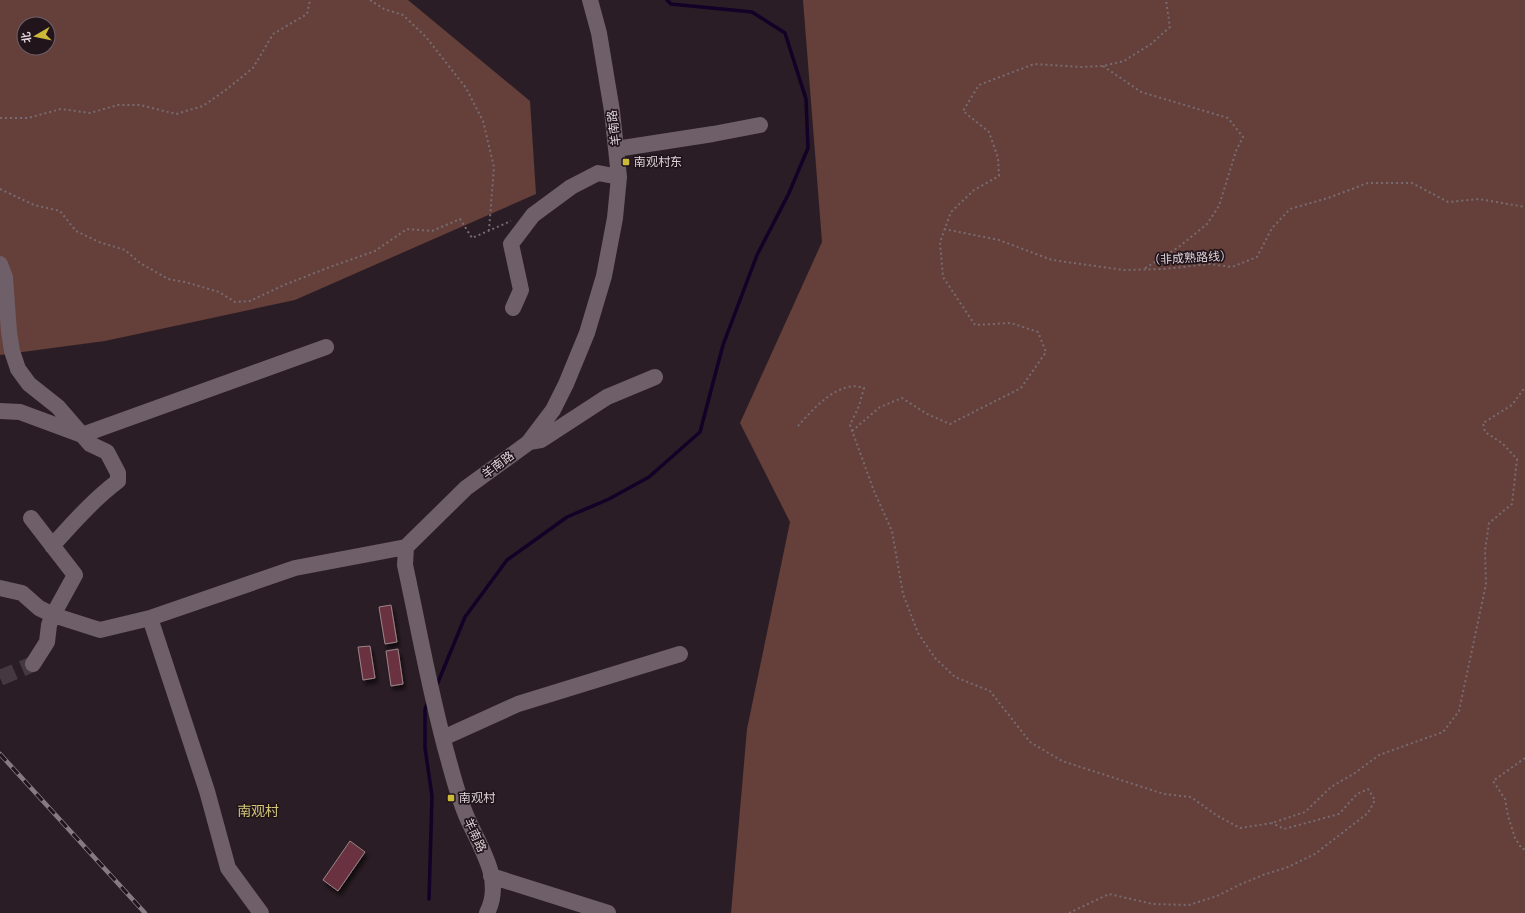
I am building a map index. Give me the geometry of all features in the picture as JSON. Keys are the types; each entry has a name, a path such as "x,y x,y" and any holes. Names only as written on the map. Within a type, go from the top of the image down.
{"street":[{"name":"羊南路","path":"488,913 490,909 493,886 490,868 479,840 469,824 458,794 443,738 431,690 405,565 406,547 466,488 528,443 554,410 587,333 604,276 615,218 619,177 612,111 599,33 590,0"},
{"path":"616,149 760,125"},
{"path":"512,308 521,290 511,244 533,215 571,187 598,173 619,177"},
{"path":"0,264 5,277 12,351 18,369 29,384 58,407 90,444 107,452 118,473 118,481 89,505 52,546"},
{"path":"0,412 20,412 82,435 326,347"},
{"path":"528,443 541,440 607,397 655,377"},
{"path":"32,518 75,575 53,615 49,625 47,642 34,664"},
{"path":"0,588 22,593 39,608 53,615 100,630 150,618 295,568 406,547"},
{"path":"150,618 207,791 228,868 261,913"},
{"path":"443,738 518,704 680,654"},
{"path":"491,876 608,913"}],"path":[{"path":"0,118 28,118 61,109 90,113 118,105 140,105 176,114 203,106 253,68 272,34 308,14 310,0"},
{"path":"370,0 384,9 403,15 426,37 466,88 482,121 494,167 489,230"},
{"path":"852,431 880,407 902,398 927,414 950,424 1021,388 1046,352 1038,332 1011,323 975,325 943,277 940,242 950,212 974,190 999,176 998,158 989,132 963,111 979,85 1034,64 1082,67 1103,66 1124,61 1151,44 1170,27 1166,0"},
{"path":"1103,66 1141,92 1228,118 1243,137 1236,151 1219,206 1207,224 1180,246 1144,270"},
{"name":"（非成熟路线）","path":"944,229 999,240 1052,260 1124,270 1164,269 1210,264 1232,267 1257,257 1272,228 1290,209 1328,198 1368,183 1412,183 1448,202 1479,199 1525,207"},
{"path":"0,189 34,204 60,211 76,231 99,242 125,250 140,263 168,279 185,282 219,292 235,302 250,301 284,285 375,251 408,229 432,231 460,219 472,238 509,222 533,215"},
{"path":"798,426 809,414 838,389 856,385 864,388 859,406 850,425 874,491 892,531 903,594 918,633 935,658 955,677 990,691 1030,742 1062,761 1164,794 1191,797 1216,815 1240,828 1272,823 1305,812 1331,787 1355,773 1379,755 1443,732 1459,711 1486,584 1485,551 1490,523 1512,504 1517,458 1502,443 1485,432 1483,423 1512,405 1525,387"},
{"path":"1525,758 1493,781 1505,799 1508,816 1515,838 1522,849 1525,849"},
{"path":"1069,913 1109,894 1153,904 1190,904 1218,896 1239,885 1288,867 1315,854 1368,813 1374,800 1368,789 1356,794 1339,814 1284,829 1272,823"}],"shaded area":[{"path":"0,0 408,0 530,101 536,194 295,300 105,341 0,355"},
{"path":"803,0 1525,0 1525,913 731,913 747,729 790,522 740,423 822,242"}],"building":[{"path":"391,605 397,642 385,644 379,607"},
{"path":"370,646 375,678 363,680 358,647"},
{"path":"398,649 403,684 391,686 386,651"},
{"path":"350,841 365,852 338,891 323,880"}],"waterway":[{"path":"436,687 465,617 507,560 567,517 609,499 649,477 700,432 723,345 757,255 789,193 808,148 806,99 785,33 752,12 671,4 667,0"},
{"path":"428,702 425,709 425,748 432,796 429,899"}],"tunnel":[{"path":"0,678 33,664"}],"railway":[{"path":"0,754 145,913"}],"place":[{"name":"南观村东","path":"626,162"},
{"name":"南观村","path":"451,798"}],"district":[{"name":"南观村","path":"258,811"}]}
